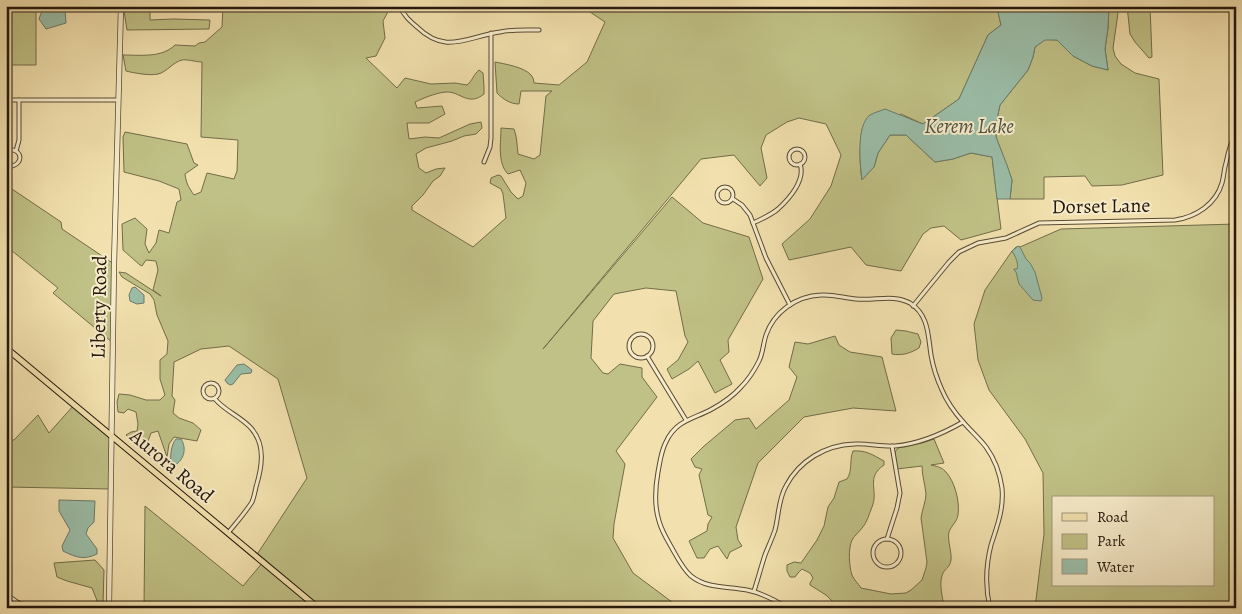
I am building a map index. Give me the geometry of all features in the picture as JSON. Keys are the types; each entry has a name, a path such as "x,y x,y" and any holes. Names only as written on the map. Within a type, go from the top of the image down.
{"main road":[{"name":"Aurora Road","path":"6,348 318,608"}],"street":[{"name":"Liberty Road","path":"110,608 114,264 121,6"},
{"path":"400,6 407,18 425,35 439,42 457,42 507,31 539,30"},
{"path":"484,162 490,147 491,138 491,33"},
{"path":"6,100 118,100"},
{"path":"16,150 19,140 19,100"},
{"name":"Dorset Lane","path":"913,306 959,252 978,243 1013,236 1039,223 1175,220 1187,218 1201,212 1220,189 1228,155 1236,133"},
{"path":"6,151 10,149 16,150 20,155 19,163 12,166 6,163"},
{"path":"793,149 799,149 803,152 804,160 800,164 795,165 789,160 788,155 793,149"},
{"path":"753,222 778,209 791,195 801,175 802,169 800,164"},
{"path":"720,188 728,188 732,191 733,199 726,204 721,203 717,198 717,192 720,188"},
{"path":"733,199 745,207 748,212 766,258 790,305"},
{"path":"788,608 754,592 709,585 692,577 683,567 661,527 655,497 656,484 662,455 668,438 675,429 686,420 719,405 743,385 760,360 766,335 777,316 790,305 804,298 825,294 861,300 892,298 902,300 913,306 921,314 928,328 932,362 941,388 950,405 990,453 1002,488 1002,511 987,566 990,608"},
{"path":"637,334 645,334 651,339 652,347 650,354 647,356 639,358 632,354 628,346 629,342 637,334"},
{"path":"647,356 686,420"},
{"path":"213,383 217,385 219,392 215,398 211,400 206,399 203,395 202,390 206,384 213,383"},
{"path":"215,398 222,407 253,430 262,456 253,499 228,532"},
{"path":"754,592 775,530 778,507 786,485 806,462 819,453 836,446 854,444 892,446 908,444 934,437 963,422"},
{"path":"887,539 895,542 901,553 899,561 888,567 879,565 873,553 879,542 887,539 898,508 900,493 892,446"},
{"path":"6,540 8,545 6,549"},
{"path":"6,594 28,608"}],"green space":[{"path":"11,6 40,6 36,9 36,65 9,65 9,8"},
{"path":"223,6 391,6 383,21 385,38 376,56 366,58 397,88 405,78 431,84 455,83 467,85 479,70 483,73 484,94 478,98 469,99 451,92 430,96 415,102 417,108 442,106 445,114 429,123 407,123 409,139 439,138 470,124 481,122 482,128 476,134 426,148 416,154 419,168 426,173 445,168 412,206 412,210 473,247 506,218 503,194 501,189 490,183 491,178 498,175 501,176 518,199 523,196 526,183 520,170 508,174 502,164 500,152 501,128 514,129 518,154 534,159 540,155 546,96 552,91 521,91 519,104 507,101 497,93 495,62 514,66 528,72 532,76 534,83 559,85 587,62 605,22 581,6 1017,6 998,12 1001,25 988,35 959,99 923,124 901,114 862,129 861,142 860,161 862,179 874,167 878,153 890,135 906,135 935,162 971,153 992,157 1001,229 961,240 944,226 931,228 923,234 901,271 866,265 851,247 789,260 782,244 810,219 831,186 841,155 826,124 799,118 787,122 766,135 761,148 767,178 760,186 734,155 701,159 543,349 672,197 703,223 749,237 763,279 728,340 729,352 720,360 732,384 715,393 698,361 672,379 667,369 678,360 688,342 685,336 676,291 646,288 614,294 593,321 591,358 603,373 608,374 620,364 642,368 642,377 657,397 616,451 625,464 613,538 633,573 680,608 144,608 145,506 243,586 263,562 256,556 307,478 278,379 229,346 201,349 174,362 172,396 175,400 173,413 179,418 193,423 201,430 197,441 174,437 169,444 167,457 158,431 151,433 148,441 150,448 148,454 126,435 137,431 136,412 128,409 124,413 118,412 117,402 119,394 146,400 160,400 165,395 160,379 160,360 167,354 168,341 157,315 154,300 150,294 122,277 119,272 126,273 161,296 153,290 158,270 156,261 146,260 142,266 123,250 122,224 135,218 147,229 145,244 149,253 156,243 159,230 169,233 177,202 181,200 179,189 159,181 124,172 123,137 125,132 187,144 194,163 198,165 185,174 188,185 194,195 201,192 207,173 234,179 237,171 238,140 201,137 202,62 182,60 155,75 126,71 123,55 158,54 175,45 195,46 205,42 222,27"},
{"path":"1109,6 1119,6 1113,48 1115,56 1121,64 1135,73 1159,79 1163,175 1122,185 1092,186 1085,176 1044,177 1044,199 1010,199 1012,180 996,137 996,124 1000,105 1028,70 1035,47 1045,39 1057,40 1073,56 1092,66 1108,70 1105,49"},
{"path":"1127,6 1150,6 1152,57 1149,58 1130,34"},
{"path":"150,9 150,20 210,20 209,29 127,30 124,11"},
{"path":"6,185 61,222 62,229 114,264 113,343 53,293 58,288 6,246"},
{"path":"1236,224 1236,608 1035,608 1044,534 1043,473 1025,439 989,390 978,360 974,324 985,290 1012,251 1016,247 1061,229"},
{"path":"896,330 918,334 921,342 919,348 906,354 892,354 891,338"},
{"path":"835,336 839,345 850,352 882,357 896,411 853,408 804,417 758,463 736,527 738,540 742,546 730,552 727,559 718,546 710,549 704,558 697,558 689,541 707,531 712,517 708,515 699,475 702,469 695,467 691,459 735,420 749,418 756,429 789,400 797,377 789,367 795,342 808,344"},
{"path":"74,405 112,437 111,489 6,487 6,440 14,440 38,415 49,433"},
{"path":"934,439 944,463 931,465 937,466 949,475 956,492 958,504 957,517 949,535 950,562 943,573 941,581 944,608 839,608 826,595 810,585 813,578 810,573 802,569 795,577 790,577 787,565 794,562 801,563 817,540 824,526 828,507 834,498 839,482 847,479 849,476 853,451 858,451 866,452 884,461 884,465 875,475 874,501 868,518 864,526 853,538 851,544 849,553 853,577 861,588 891,594 906,593 922,580 927,562 921,518 926,494 922,466 897,469 895,452 899,447"},
{"path":"95,560 104,570 103,604 98,603 92,588 57,577 54,563"}],"water":[{"name":"Kerem Lake","path":"1017,6 1109,6 1105,49 1108,70 1092,66 1073,56 1057,40 1045,40 1035,47 1028,70 1000,105 996,124 996,137 1012,180 1010,199 997,199 992,157 971,153 935,162 906,135 890,135 878,153 874,167 862,180 861,136 866,120 870,115 885,109 923,124 959,99 988,35 1001,25 998,12"},
{"path":"52,7 65,10 66,23 46,29 39,19 43,8"},
{"path":"1018,246 1035,272 1042,298 1041,301 1033,300 1019,284 1014,270 1017,269 1017,262 1012,251"},
{"path":"135,287 144,295 144,303 137,304 130,301 129,295 132,288"},
{"path":"244,364 252,370 251,373 241,374 233,384 227,383 225,380 237,365"},
{"path":"176,439 181,439 184,450 181,460 175,465 171,464 171,458 172,447"},
{"path":"59,500 95,501 94,522 88,528 86,534 97,549 97,554 80,557 63,551 62,546 70,530 59,511"}]}
